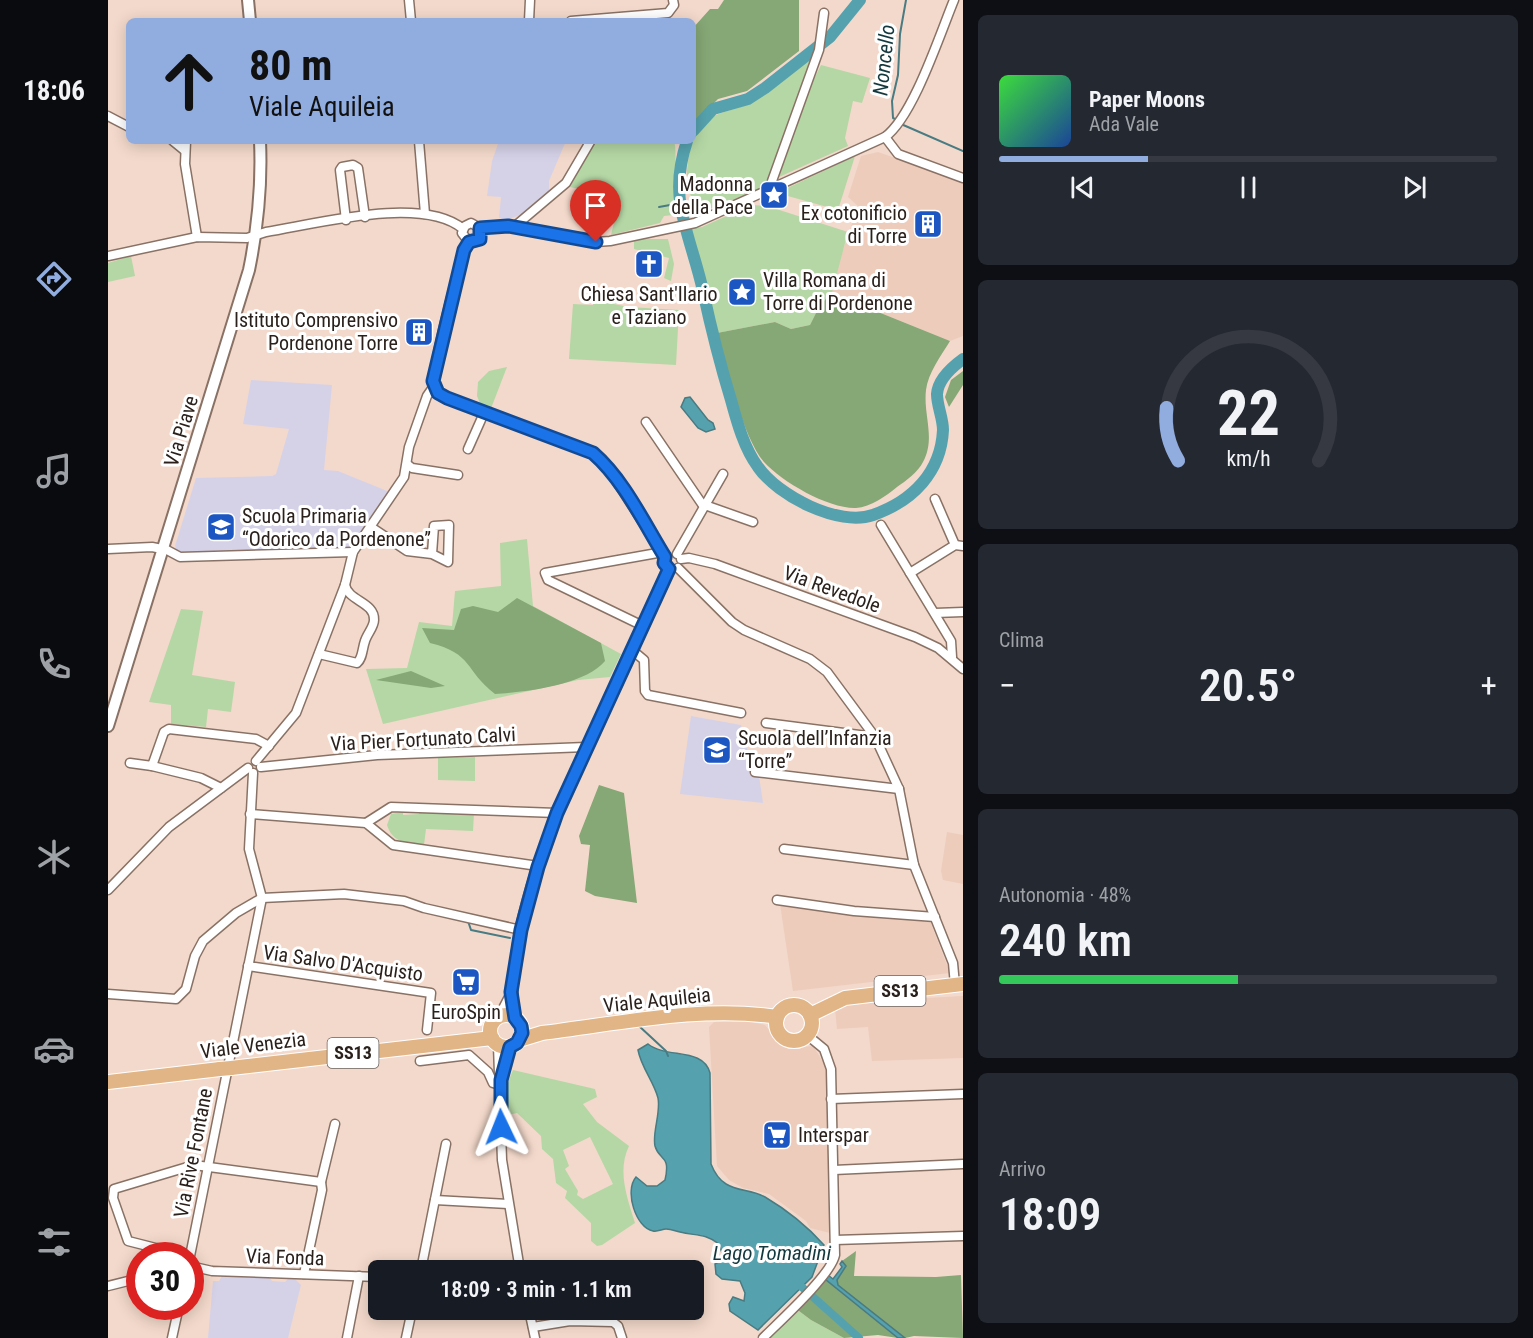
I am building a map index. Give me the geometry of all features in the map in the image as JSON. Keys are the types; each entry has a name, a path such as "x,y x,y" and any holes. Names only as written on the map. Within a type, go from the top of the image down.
{"main road":[{"name":"SS13","path":"810,1015 845,998 959,984"},
{"name":"Viale Aquileia","path":"542,1033 506,1016 501,1036 542,1033 730,1012 777,1017 783,1009 794,1005 802,1007 810,1015"},
{"path":"777,1017 776,1027 782,1036 796,1041 807,1035 812,1024 810,1015"},
{"path":"501,1036 522,1033 517,1021"},
{"name":"Viale Venezia","path":"108,1082 501,1036"}],"street":[{"path":"248,0 250,18"},
{"path":"409,0 411,18"},
{"path":"529,18 530,0"},
{"path":"607,18 668,13 674,5 673,0"},
{"path":"463,229 471,223 480,228 514,227 596,242 695,223 885,137 904,116 954,0"},
{"path":"773,188 772,181 819,50 824,13"},
{"path":"108,117 126,126"},
{"path":"885,137 898,154 963,178"},
{"name":"Via Piave","path":"108,726 243,295 256,236 261,183 260,144"},
{"path":"419,144 425,214"},
{"path":"514,227 566,183 589,144"},
{"path":"185,146 197,237"},
{"path":"346,220 340,170 344,166 353,165 358,168 365,217"},
{"path":"108,256 197,237 256,236 266,232 385,214 425,214 455,222 463,229 463,237 469,242"},
{"path":"108,890 152,842 221,788 251,770 258,773 259,764 268,746 296,712 345,585 353,552 401,483 411,440 427,396 434,386 449,308 464,250 469,242 480,239 480,228"},
{"path":"434,386 443,396 484,413 572,443 593,453 610,471 664,555 664,563 676,563 732,622 744,630 810,659 827,672 875,737 899,789 914,865 959,984"},
{"path":"468,449 484,413"},
{"path":"646,422 699,501 753,522"},
{"path":"407,464 412,468 458,476"},
{"path":"518,1260 502,1160 500,1083 501,1036 521,930 538,867 557,813 586,747 643,626 723,474"},
{"path":"910,573 959,545 935,499"},
{"path":"881,525 951,641 952,657"},
{"path":"371,527 407,551 432,554"},
{"path":"108,549 164,549 180,557 353,552"},
{"name":"Via Revedole","path":"643,626 548,580 545,573 671,553 676,563 689,558 715,564 927,642 952,657 963,669"},
{"path":"319,654 357,663 361,658 373,624 373,615 368,607 347,592 345,585"},
{"path":"935,613 963,612"},
{"path":"632,650 644,660 645,691 648,695 741,713"},
{"path":"766,723 875,737"},
{"path":"152,766 164,732 169,729 256,739 268,746"},
{"name":"Via Pier Fortunato Calvi","path":"259,764 378,755 586,747"},
{"path":"130,763 201,778 221,788"},
{"name":"Via Rive Fontane","path":"191,1242 262,898 249,849 251,770"},
{"path":"755,772 899,789"},
{"path":"366,824 391,807 557,813"},
{"path":"250,814 366,824 393,845 538,867"},
{"path":"784,849 914,865"},
{"path":"108,994 176,999 186,989 195,956 203,941 236,913 262,898 344,894 404,901 424,908 521,930"},
{"path":"777,900 854,911 935,917"},
{"name":"Via Salvo D'Acquisto","path":"248,966 431,993 427,1030"},
{"path":"511,992 517,1021"},
{"path":"763,1338 833,1263 834,1170 829,1059 824,1049 807,1035"},
{"path":"420,1061 469,1055 488,1072 493,1083 500,1083"},
{"path":"831,1099 963,1094"},
{"path":"304,1274 322,1190 321,1182 335,1124"},
{"path":"423,1260 446,1143"},
{"path":"834,1170 963,1164"},
{"path":"132,1242 128,1241 111,1192 114,1189 194,1165 321,1182"},
{"path":"435,1200 508,1204"},
{"path":"835,1240 963,1236"},
{"name":"Via Fonda","path":"204,1269 368,1276"},
{"path":"347,1338 359,1276"},
{"path":"108,1286 126,1282"},
{"path":"172,1338 176,1320"},
{"path":"406,1338 410,1320"},
{"path":"531,1320 535,1338"},
{"path":"533,1327 570,1321 613,1322 618,1326 622,1338"}],"shaded area":[{"path":"498,144 565,144 549,181 549,194 520,215 506,220 499,218 501,197 487,196 492,161"},
{"name":"Ex cotonificio di Torre","path":"878,152 963,182 963,336 950,341 831,293 858,206 848,197 861,156"},
{"path":"251,380 332,385 324,470 338,471 392,493 349,547 181,555 177,551 175,546 196,478 276,474 289,429 243,424"},
{"name":"Scuola dell’Infanzia “Torre”","path":"691,716 741,725 754,775 759,776 763,803 680,794"},
{"path":"947,832 963,835 963,884 943,880 941,871"},
{"path":"780,904 930,921 950,973 793,991"},
{"path":"963,996 963,1058 872,1061 868,1027 837,1029 835,1009 854,1002"},
{"path":"747,1021 765,1025 781,1044 792,1048 813,1046 825,1065 830,1114 830,1233 810,1228 806,1221 769,1194 743,1188 729,1180 717,1166 709,1027 714,1022"},
{"path":"223,1274 269,1276 272,1281 285,1282 289,1278 295,1279 301,1285 288,1338 208,1338 213,1281 219,1281"}],"green space":[{"path":"724,0 799,0 799,51 747,91 718,99 696,121 696,25 710,9 718,9"},
{"path":"813,54 769,185 705,211 700,208 694,210 687,184 687,167 690,151 693,144 696,144 696,136 702,126 718,114 759,98"},
{"path":"821,65 870,78 862,103 853,101 845,138 848,146 779,177 811,85"},
{"path":"592,144 674,144 673,215 664,216 660,223 611,235 620,198 570,187"},
{"path":"855,156 838,210 777,193"},
{"path":"751,205 767,206 848,232 831,296 819,307 810,325 791,329 775,322 717,333 690,229 702,227"},
{"path":"637,239 668,239 674,264 671,281 664,278 669,258 634,249 634,241"},
{"path":"131,256 135,276 108,282 108,263"},
{"path":"831,293 950,341 935,365 927,384 929,444 923,462 912,476 883,497 867,506 856,508 833,504 807,493 782,478 764,462 742,419 717,333 775,322 791,329 810,325 819,307"},
{"path":"594,300 629,307 679,310 676,365 569,359 573,304 593,305"},
{"path":"507,367 490,411 482,408 477,396 478,382 489,371"},
{"path":"963,371 963,385 949,407 945,397 951,380"},
{"path":"527,539 533,606 621,654 610,677 578,680 383,724 366,669 407,668 419,622 452,626 455,591 501,586 500,543"},
{"path":"517,598 601,643 605,661 584,676 554,686 495,694 462,658 444,647 430,643 422,628 454,630 461,609 473,606 498,612"},
{"path":"181,609 203,611 192,675 235,682 231,712 208,709 206,727 171,724 171,705 149,702"},
{"path":"411,671 445,686 431,688 376,680"},
{"path":"475,757 475,781 438,780 438,758"},
{"path":"599,785 624,793 637,903 595,896 585,891 590,845 581,844 579,836"},
{"path":"403,812 403,815 419,814 419,812 474,813 473,831 426,829 424,845 407,843 397,839 389,831 387,825 391,814"},
{"path":"513,1070 595,1089 597,1097 583,1104 597,1122 629,1146 625,1155 624,1184 635,1223 602,1245 597,1246 591,1241 591,1223 565,1198 567,1191 556,1183 553,1159 542,1149 541,1136 517,1113 504,1116 505,1089","holes":["590,1137 613,1184 583,1199 577,1195 578,1191 565,1169 569,1166 563,1150"]},
{"path":"856,1251 854,1276 961,1275 963,1338 914,1336 905,1338 837,1285 837,1280 846,1266 842,1261"},
{"path":"825,1279 898,1338 878,1335 844,1338 811,1320 795,1308"},
{"path":"795,1308 811,1320 844,1338 767,1338"}],"water":[{"path":"690,397 713,423 715,429 706,432 698,428 681,407 685,398"},
{"name":"Lago Tomadini","path":"648,1044 665,1051 692,1056 706,1065 710,1073 711,1164 722,1181 773,1202 804,1225 824,1245 812,1277 758,1330 730,1311 729,1304 733,1297 744,1301 745,1293 740,1281 722,1279 716,1274 715,1264 724,1259 719,1244 704,1236 670,1229 653,1231 641,1223 637,1216 631,1191 636,1177 647,1186 657,1186 665,1180 667,1166 657,1151 654,1141 658,1098 638,1050"},
{"path":"842,1261 846,1266 837,1280 838,1285 905,1338 898,1338 825,1279 828,1275 833,1279 842,1267 840,1264"}],"waterway":[{"path":"696,128 713,109 748,99 765,88 830,37 860,0"},
{"name":"Noncello","path":"897,120 893,118 892,101 898,75 900,34 906,0"},
{"name":"Noncello","path":"901,124 963,151"},
{"path":"686,144 680,174 681,208 738,426 749,452 767,478 794,498 827,513 844,517 859,518 873,515 901,502 922,483 931,472 937,459 943,430 937,398 938,389 946,374 963,359"},
{"path":"659,207 681,203"},
{"path":"468,921 471,930 510,938"},
{"path":"639,1026 666,1051 668,1056"},
{"path":"794,1280 859,1338"}],"place":[{"name":"Madonna della Pace","path":"774,195"},
{"name":"Ex cotonificio di Torre","path":"928,224"},
{"name":"Chiesa Sant'Ilario e Taziano","path":"649,264"},
{"name":"Villa Romana di Torre di Pordenone","path":"742,292"},
{"name":"Istituto Comprensivo Pordenone Torre","path":"419,332"},
{"name":"Scuola Primaria “Odorico da Pordenone”","path":"221,527"},
{"name":"Scuola dell’Infanzia “Torre”","path":"717,750"},
{"name":"EuroSpin","path":"466,982"},
{"name":"Interspar","path":"777,1135"}],"route":[{"path":"501,1127 499,1101 501,1080 510,1047 517,1043 522,1033 521,1026 515,1018 511,992 521,930 532,883 557,813 669,569 665,566 665,557 610,471 593,453 583,447 524,428 447,398 438,393 433,381 464,250 469,242 480,239 482,231 480,228 508,226 596,242"}]}
